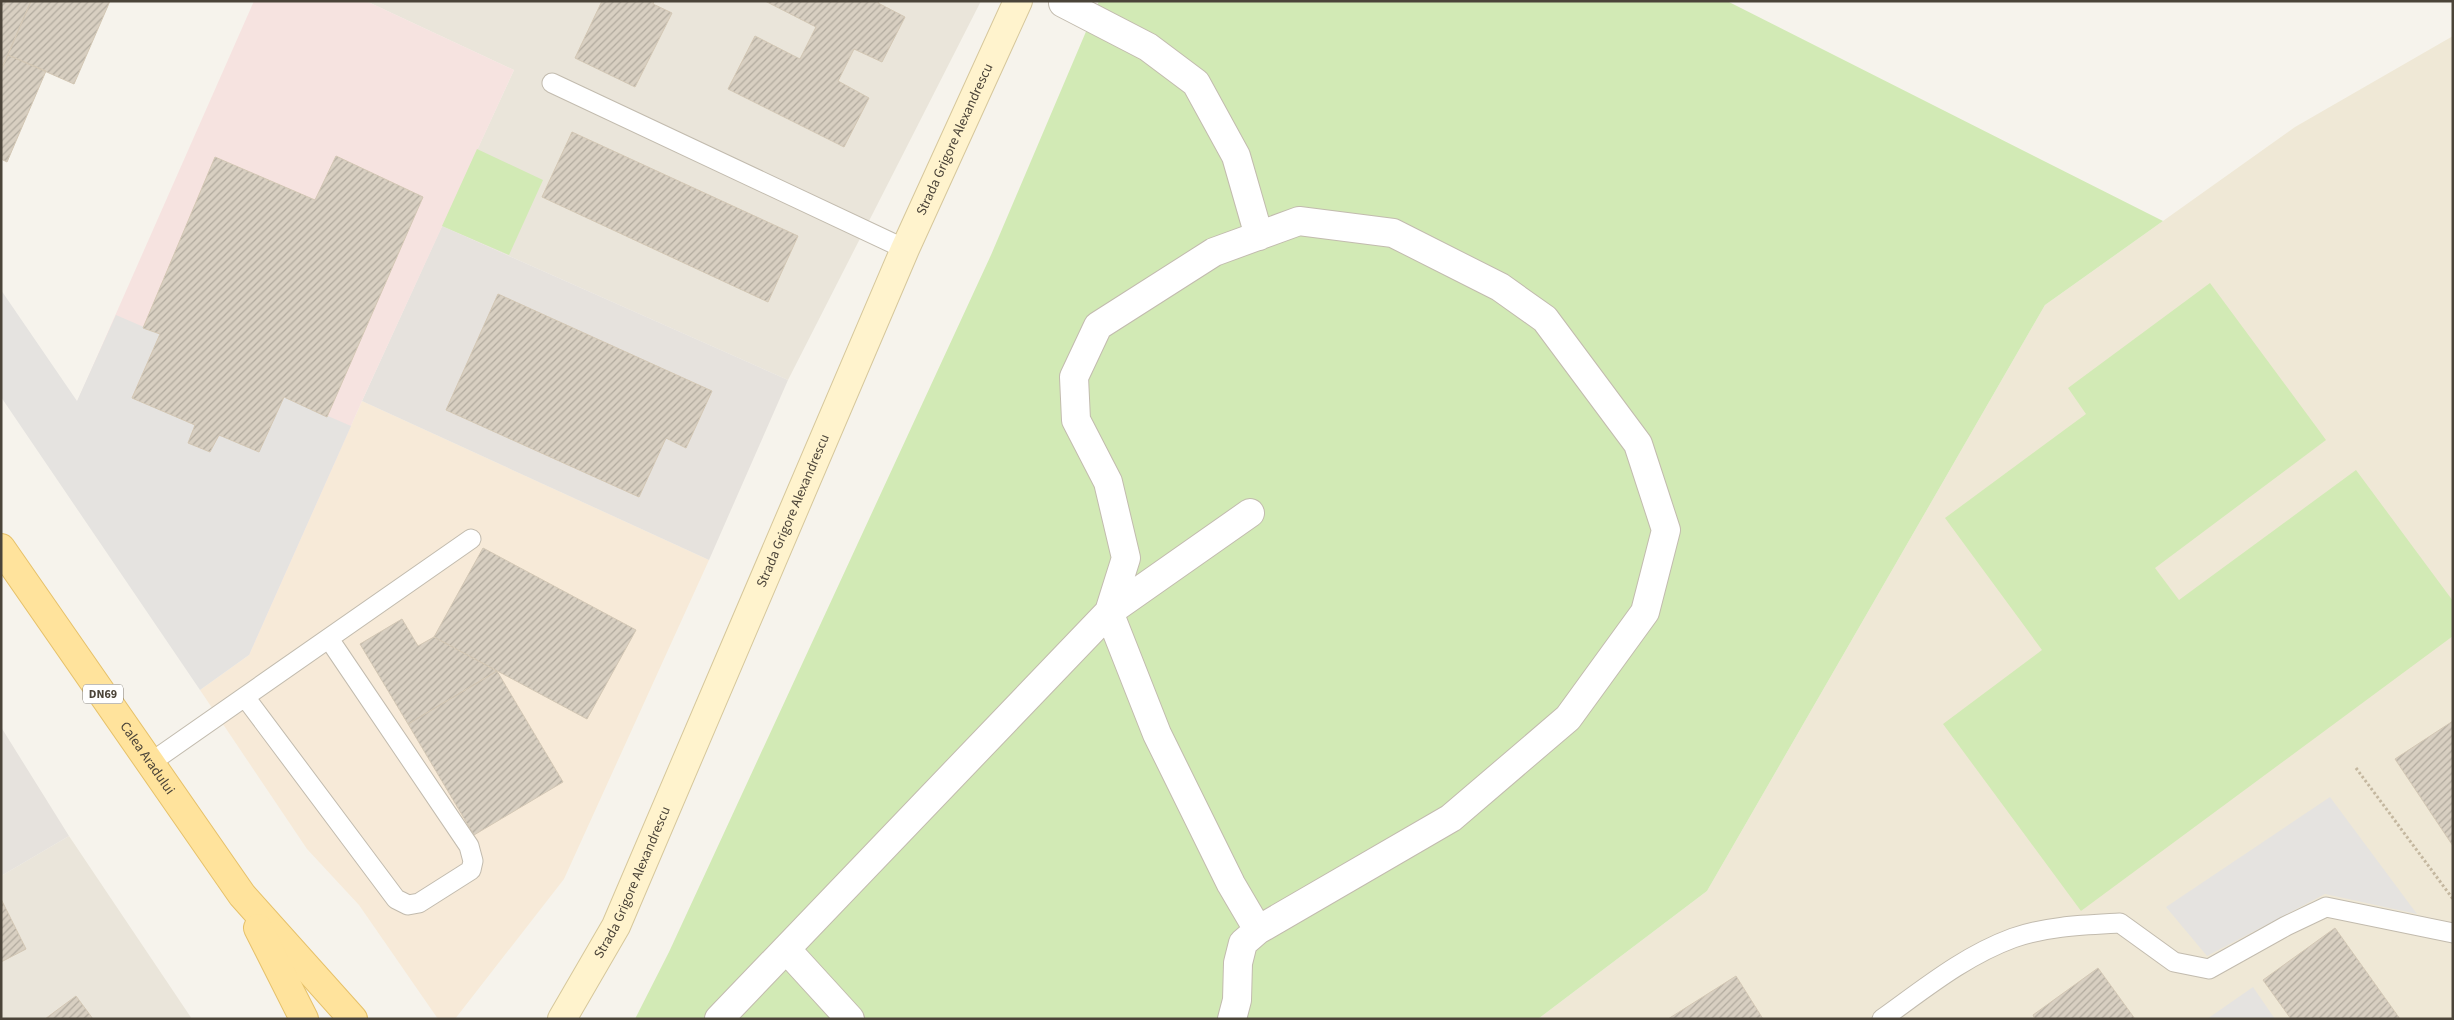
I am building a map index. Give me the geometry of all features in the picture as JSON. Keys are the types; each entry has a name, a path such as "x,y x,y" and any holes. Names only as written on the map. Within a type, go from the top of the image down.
{"main road":[{"name":"Strada Grigore Alexandrescu","path":"562,1019 616,926 905,249 1018,1"},
{"name":"Calea Aradului","path":"1,548 242,895 353,1019"},
{"name":"Calea Aradului","path":"242,895 304,1019"}],"street":[{"path":"1063,3 1148,48 1196,83 1236,156 1259,236"},
{"path":"1232,1019 1237,1000 1238,963 1243,944 1258,930 1452,818 1568,718 1645,612 1666,530 1638,444 1545,319 1500,287 1393,234 1299,221 1214,252 1098,326 1074,377 1076,420 1108,482 1126,558 1109,612 1157,734 1231,884 1258,930"},
{"path":"719,1019 1109,612 1250,513"},
{"path":"786,949 850,1019"}],"lane":[{"path":"552,83 905,249"},
{"path":"150,764 471,539"},
{"path":"245,697 396,899 408,906 419,903 471,870 473,861 469,846 329,638"},
{"path":"1882,1019 1962,962 2014,938 2043,930 2120,923 2174,962 2209,969 2286,926 2326,907 2453,932"}],"path":[{"path":"2356,768 2453,899"}],"shaded area":[{"path":"254,1 366,1 514,70 362,401 249,655 77,402"},
{"path":"366,1 981,1 788,380 442,226 514,70"},
{"path":"2453,36 2453,1019 1538,1019 1707,891 2045,305 2295,127"},
{"path":"442,226 788,380 709,560 362,401"},
{"path":"1,290 77,401 116,315 160,334 132,397 195,425 189,443 210,452 219,435 284,397 351,426 249,655 200,690 1,397"},
{"path":"362,401 709,560 564,879 455,1019 438,1019 359,905 307,849 200,690 249,655"},
{"path":"1,727 69,836 1,876"},
{"path":"2330,797 2417,914 2325,894 2207,956 2166,907"},
{"path":"69,836 192,1019 1,1019 1,876"},
{"path":"2253,987 2275,1019 2207,1019"}],"green space":[{"path":"1099,1 1727,1 2163,221 2045,305 1707,891 1538,1019 635,1019 669,952 991,255"},
{"path":"477,149 543,180 509,255 442,226"},
{"path":"2210,283 2326,440 2155,568 2179,600 2356,470 2453,601 2453,636 2081,911 1943,724 2042,650 1945,518 2086,414 2068,388"}],"building":[{"path":"1,1 31,1 1,70"},
{"path":"31,1 110,1 74,84 8,55"},
{"path":"602,1 654,1 653,4 672,13 635,87 575,58"},
{"path":"765,1 879,1 878,3 905,17 882,62 854,49 838,81 869,98 844,147 728,89 755,36 800,59 816,27"},
{"path":"8,55 46,71 7,162 1,159 1,70"},
{"path":"572,132 798,236 768,302 542,197"},
{"path":"336,156 423,197 327,417 284,397 259,452 219,435 210,452 188,443 195,425 132,398 160,334 143,328 215,157 315,200"},
{"path":"498,294 712,391 686,448 666,438 639,497 446,410"},
{"path":"483,548 636,630 587,719 434,637"},
{"path":"402,619 418,646 434,637 497,671 408,724 360,644"},
{"path":"497,671 563,782 474,835 408,724"},
{"path":"2453,721 2453,846 2395,759"},
{"path":"1,899 26,949 1,962"},
{"path":"2335,928 2400,1019 2291,1019 2263,980"},
{"path":"2098,968 2135,1019 2035,1019 2033,1015"},
{"path":"1736,976 1763,1019 1668,1019"},
{"path":"76,996 93,1019 45,1019"}]}
